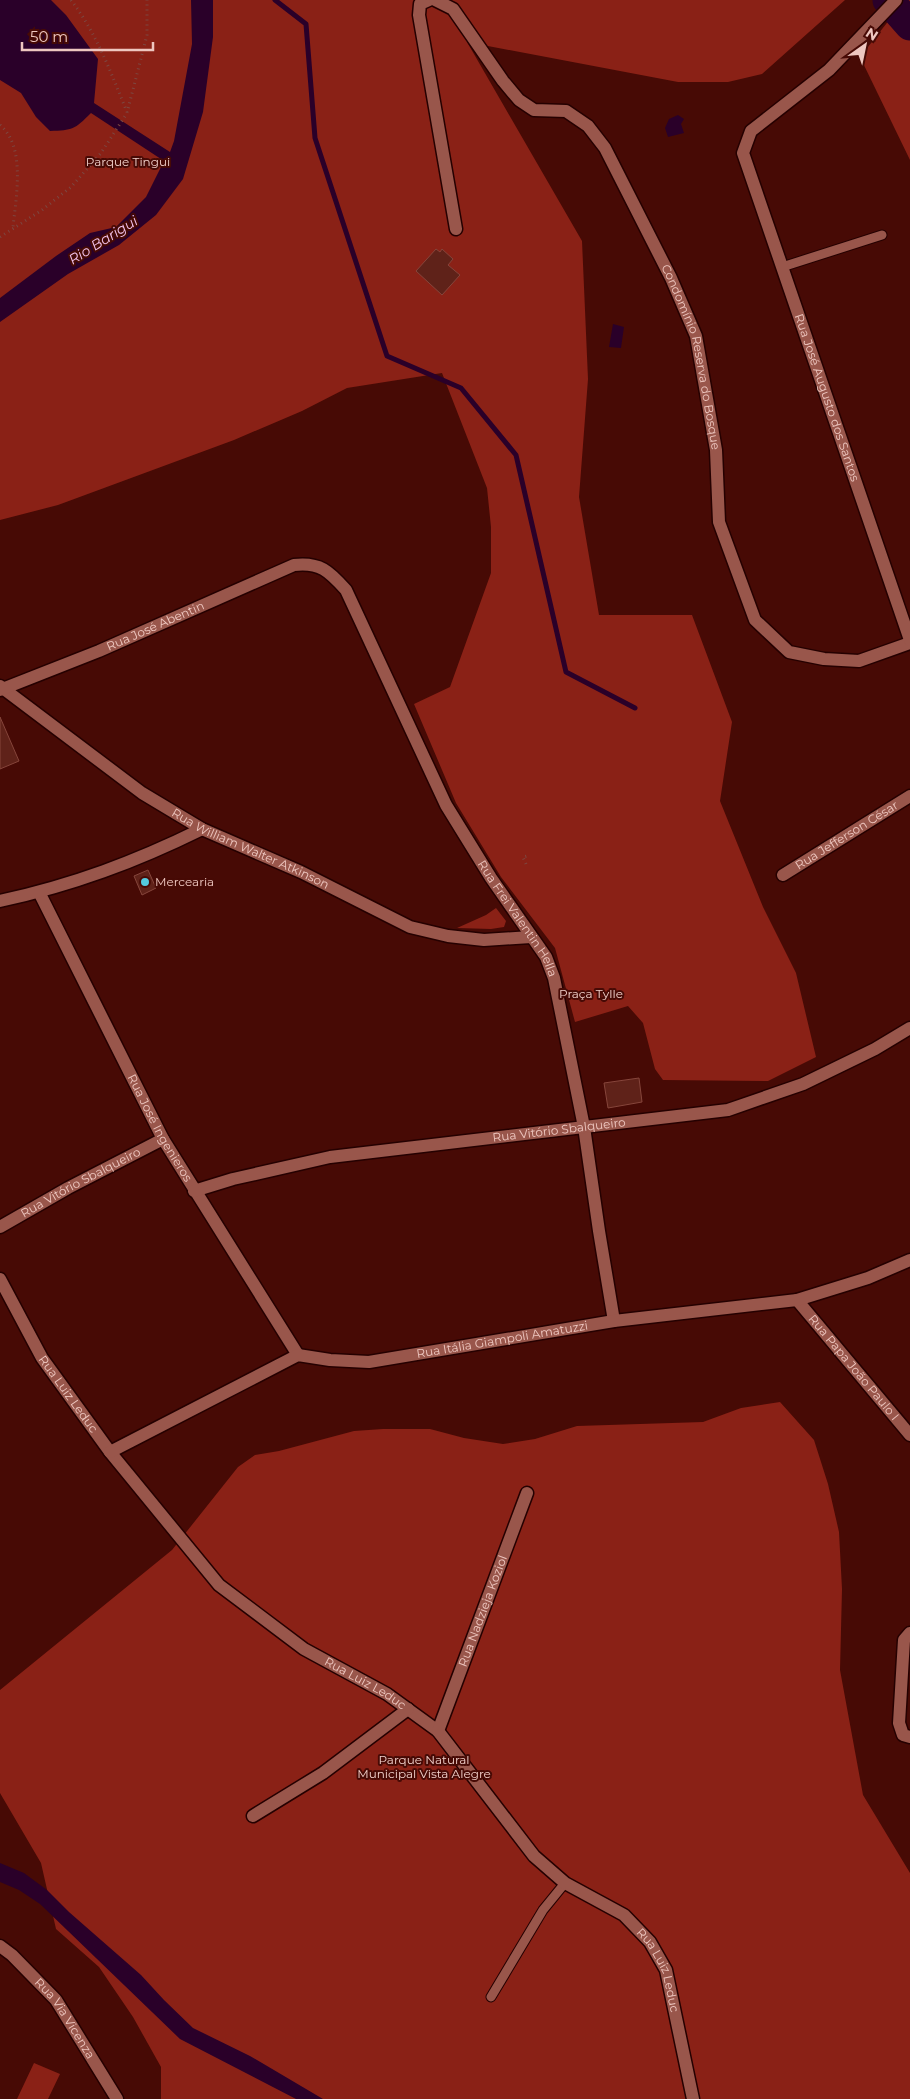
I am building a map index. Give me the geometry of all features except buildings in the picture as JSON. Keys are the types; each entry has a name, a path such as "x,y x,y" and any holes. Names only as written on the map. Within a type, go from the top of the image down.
{"street":[{"path":"429,0 420,4 419,15 456,229"},
{"name":"Condomínio Reserva do Bosque","path":"436,0 453,9 519,100 534,110 566,112 588,126 605,148 671,278 696,336 716,450 719,522 755,620 789,652 824,660 859,661 910,641"},
{"name":"Rua José Augusto dos Santos","path":"896,0 829,70 751,131 743,153 910,641"},
{"name":"Rua José Abentin","path":"1,688 99,650 294,564 309,563"},
{"name":"Rua Frei Valentin Hella","path":"309,563 329,571 346,590 446,806 491,878 546,957 554,978 584,1127 614,1321"},
{"name":"Rua William Walter Atkinson","path":"1,688 142,793 202,829 301,872 410,927 448,936 484,940 531,937"},
{"name":"Rua Jefferson César","path":"783,875 910,796"},
{"path":"0,900 39,892 93,876 202,829"},
{"name":"Rua José Ingenieros","path":"39,892 163,1139 298,1355"},
{"name":"Rua Vitório Sbalqueiro","path":"194,1190 330,1157 728,1110 803,1084 875,1049 910,1028"},
{"name":"Rua Vitório Sbalqueiro","path":"0,1227 68,1188 163,1139"},
{"name":"Rua Itália Giampoli Amatuzzi","path":"298,1355 330,1360 369,1362 614,1321 796,1300 868,1278 910,1260"},
{"name":"Rua Luiz Leduc","path":"0,1279 42,1358 110,1452 219,1585 304,1649 387,1694 438,1731 534,1856 565,1883 624,1915 650,1942 666,1970 692,2099"},
{"name":"Rua Papa João Paulo I","path":"796,1300 910,1435"},
{"path":"110,1452 298,1355"},
{"name":"Rua Nadzieja Koziol","path":"438,1731 527,1492"},
{"path":"910,1633 904,1640 899,1723 903,1735 910,1737"},
{"path":"253,1816 323,1773 408,1709"},
{"name":"Rua Via Vicenza","path":"0,1946 12,1955 56,2000 117,2099"}],"lane":[{"path":"782,267 882,235"},
{"path":"491,1997 543,1910 565,1883"}],"path":[{"path":"71,0 84,17 102,51 127,113"},
{"path":"0,237 42,210 72,187 101,153 127,113 147,35 147,0"},
{"path":"0,125 8,135 15,150 17,184 13,228"},
{"path":"526,864 523,857 527,856"}],"green space":[{"path":"0,0 845,0 762,74 728,82 678,82 467,42 582,241 588,379 579,497 599,615 692,615 732,722 720,801 763,907 796,973 816,1057 768,1081 663,1080 655,1069 643,1023 628,1006 575,1022 555,948 501,877 456,803 414,704 450,687 491,573 491,527 487,488 442,373 347,388 302,411 234,440 58,505 0,520"},
{"path":"905,0 910,0 910,160 860,57"},
{"path":"496,908 506,921 504,927 491,929 457,928 486,915"},
{"name":"Parque Natural Municipal Vista Alegre","path":"780,1402 814,1440 828,1484 839,1532 842,1589 840,1670 863,1795 910,1873 910,2099 161,2099 161,2067 133,2017 99,1967 56,1929 41,1863 0,1793 0,1690 172,1550 238,1467 255,1455 279,1451 354,1431 383,1429 430,1429 464,1438 503,1444 535,1439 577,1426 703,1422 741,1408"},
{"path":"34,2063 60,2074 48,2099 17,2099"}],"water":[{"name":"Rio Barigui","path":"0,0 51,0 66,15 98,59 94,103 170,152 174,141 192,44 191,0 213,0 213,37 203,112 183,179 156,215 119,245 68,274 0,322 0,298 90,233 116,227 146,197 164,161 91,113 73,128 50,131 36,117 21,93 0,80"},
{"path":"678,115 684,119 681,124 684,133 668,137 665,128 669,119"},
{"path":"613,324 624,327 621,348 609,347"},
{"path":"0,1863 24,1873 47,1890 69,1912 141,1975 193,2028 250,2056 323,2099 296,2099 180,2039 40,1904 19,1890 0,1882"}],"waterway":[{"path":"275,0 306,24 315,138 387,356 461,388 516,455 566,672 635,708"},
{"path":"888,0 910,25"}],"place":[{"name":"Mercearia","path":"145,882"}],"park label":[{"name":"Parque Tingui","path":"128,162"},
{"name":"Praça Tylle","path":"591,994"}]}
